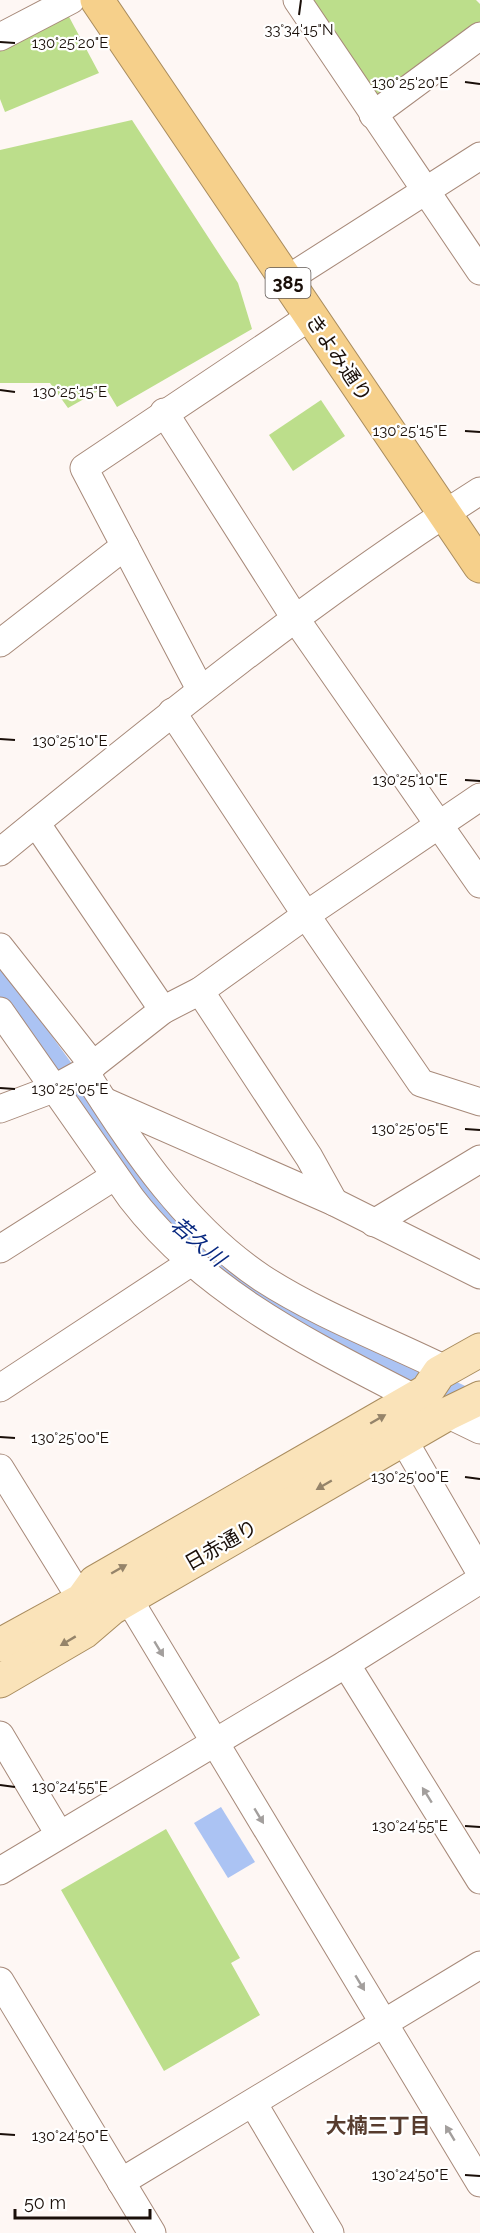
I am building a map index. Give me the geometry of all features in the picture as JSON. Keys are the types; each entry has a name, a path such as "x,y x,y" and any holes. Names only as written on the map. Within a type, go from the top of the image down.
{"highway":[{"name":"きよみ通り","path":"96,2 480,566"}],"main road":[{"path":"435,1389 480,1350"},
{"path":"435,1389 480,1398"},
{"name":"日赤通り","path":"0,1645 89,1611 112,1608 403,1439 435,1389"},
{"name":"日赤通り","path":"0,1681 89,1611 95,1582 435,1389"}],"street":[{"path":"297,0 480,271"},
{"path":"0,37 96,2"},
{"path":"373,115 480,36"},
{"path":"285,280 480,156"},
{"path":"200,689 84,468 164,412 311,316"},
{"path":"164,412 295,618 480,884"},
{"path":"0,852 200,689 295,618 480,491"},
{"path":"0,643 125,546"},
{"path":"172,712 306,915 421,1083 480,1102"},
{"path":"0,1109 57,1089 163,1010 200,991 306,915 480,797"},
{"path":"36,823 163,1010"},
{"path":"0,947 88,1068 87,1075 100,1099 170,1194 193,1220 229,1252 277,1286 435,1389 480,1430"},
{"path":"200,991 309,1157 334,1202"},
{"path":"0,1011 147,1219 190,1263 295,1337 435,1389"},
{"path":"57,1089 100,1099 334,1202 480,1275"},
{"path":"374,1223 480,1159"},
{"path":"0,1249 115,1176"},
{"path":"0,1388 190,1263"},
{"path":"403,1439 480,1572"},
{"path":"0,1468 89,1611"},
{"path":"0,1871 346,1664 480,1580"},
{"path":"131,1598 137,1613 480,2183"},
{"path":"346,1664 480,1880"},
{"path":"0,1735 59,1834"},
{"path":"121,2182 480,1965"},
{"path":"0,1981 152,2233"},
{"path":"253,2103 330,2233"}],"green space":[{"path":"307,0 476,0 480,4 480,29 375,105"},
{"path":"67,13 99,73 5,112 0,99 0,46"},
{"path":"132,120 238,283 252,329 117,407 105,387 68,408 50,383 0,383 0,150"},
{"path":"321,400 345,436 293,471 269,435"},
{"path":"166,1829 240,1958 231,1963 260,2015 164,2071 61,1890"}],"water":[{"name":"若久川","path":"0,964 173,1204 404,1357 480,1393 480,1423 389,1379 193,1261 0,1000"},
{"path":"221,1807 255,1862 228,1878 194,1823"}],"district":[{"name":"大楠三丁目","path":"378,2126"}]}
